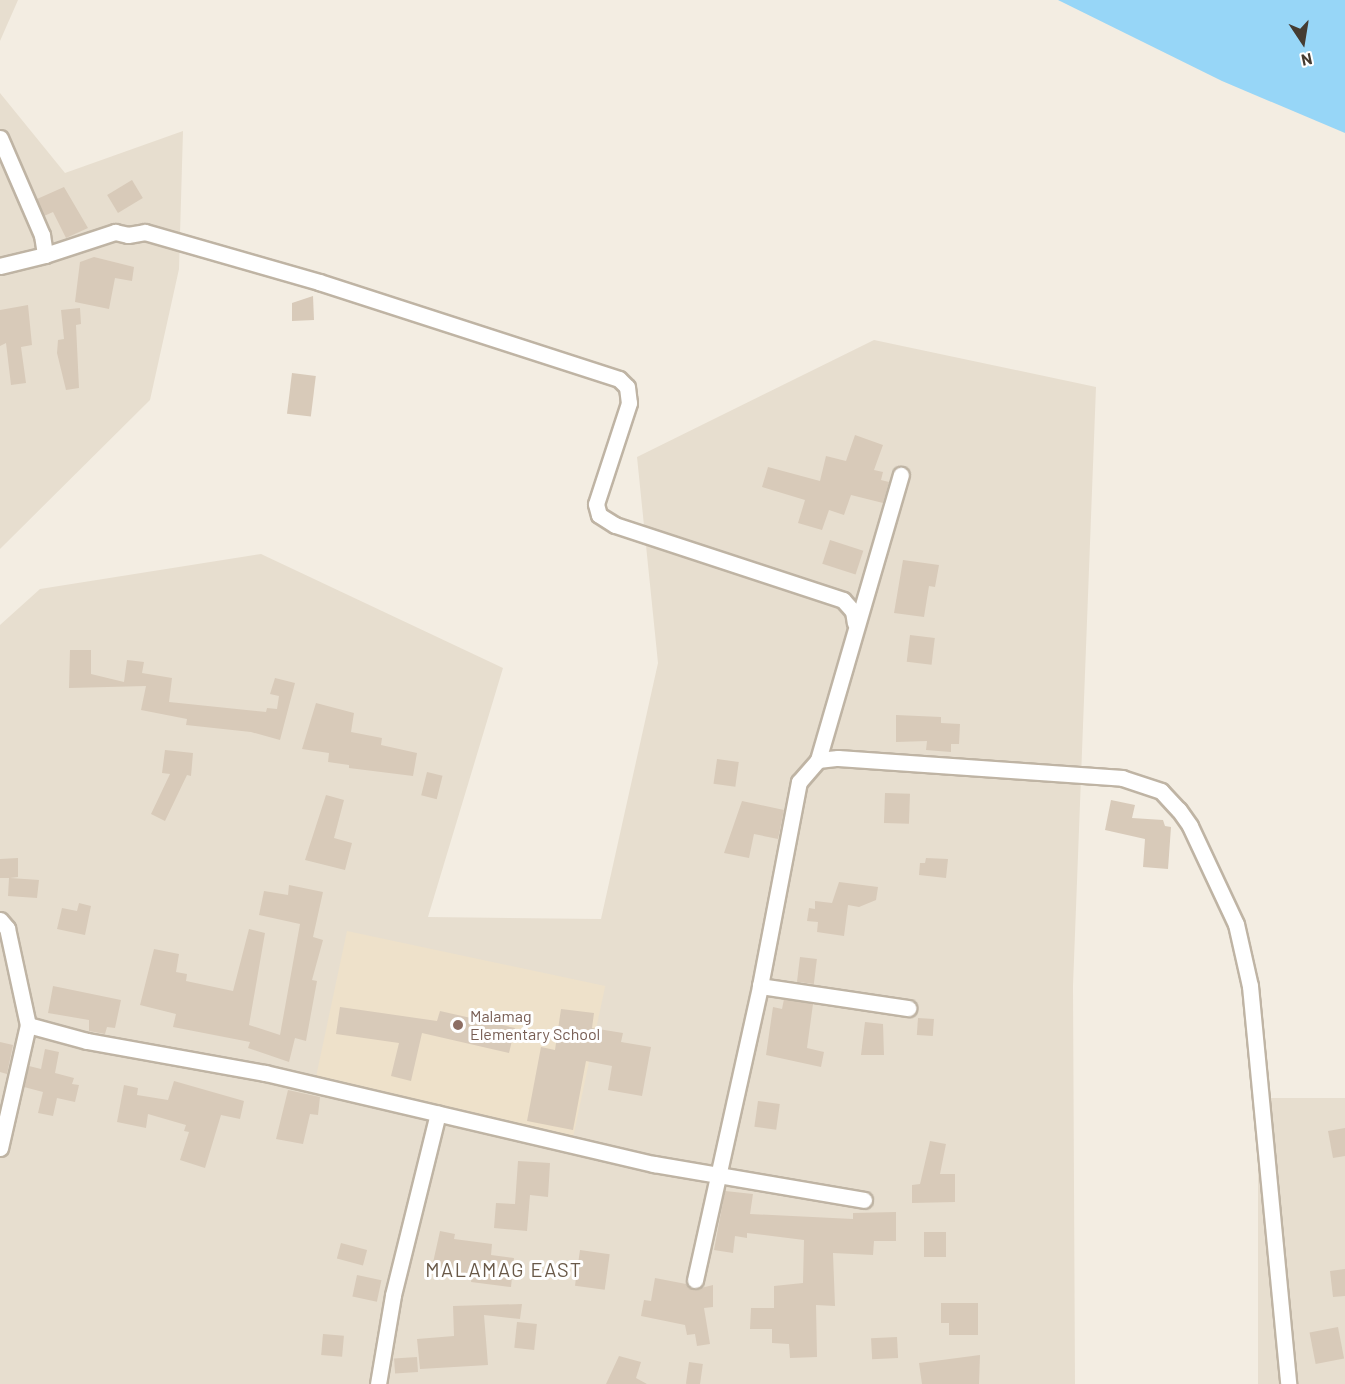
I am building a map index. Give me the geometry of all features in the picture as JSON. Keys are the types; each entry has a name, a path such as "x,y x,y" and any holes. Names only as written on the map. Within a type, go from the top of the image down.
{"street":[{"path":"0,138 42,236 45,255"},
{"path":"0,266 45,255 116,231 128,235 145,232 319,282 619,379 627,387 629,403 596,504 599,514 615,525 843,600 853,611 855,623"},
{"path":"695,1280 760,986 799,782 818,760 855,623 901,475"},
{"path":"818,760 838,758 1122,778 1161,791 1179,810 1190,826 1236,924 1250,986 1288,1384"},
{"path":"0,920 7,928 28,1025 0,1148"},
{"path":"760,986 908,1008"},
{"path":"28,1025 87,1041 265,1073 718,1175 864,1200"},
{"path":"378,1384 393,1294 438,1113"}],"shaded area":[{"path":"0,0 18,0 0,41"},
{"path":"0,93 65,173 183,131 179,269 150,400 0,549"},
{"path":"874,340 1096,387 1073,986 1075,1384 0,1384 0,625 40,589 261,554 503,668 428,917 601,919 658,663 637,457"},
{"name":"Malamag Elementary School","path":"347,931 605,986 573,1136 315,1081"},
{"path":"1258,1098 1345,1098 1345,1384 1258,1384"}],"water":[{"path":"1058,0 1345,0 1345,133 1222,81"}],"building":[{"path":"132,180 143,198 118,213 107,195"},
{"path":"64,187 88,228 66,238 53,212 44,216 37,199"},
{"path":"94,257 134,267 132,281 115,278 109,309 75,302 80,262"},
{"path":"313,296 314,320 292,321 292,303"},
{"path":"28,305 32,345 21,347 26,383 11,385 6,343 0,346 0,310"},
{"path":"80,308 81,324 76,325 79,388 66,390 57,353 58,340 64,339 61,310"},
{"path":"292,373 316,376 311,417 287,414"},
{"path":"855,435 883,445 874,470 883,472 881,480 889,482 883,503 851,495 844,515 829,510 822,530 798,523 805,500 762,487 768,467 820,481 826,456 846,461"},
{"path":"830,540 863,551 856,575 822,564"},
{"path":"903,560 939,565 935,587 929,586 924,617 894,613"},
{"path":"910,635 935,638 932,665 907,662"},
{"path":"70,650 91,650 91,674 124,682 127,660 144,662 142,673 172,678 169,702 266,712 267,708 277,709 279,696 270,694 275,678 295,683 280,740 251,732 186,725 187,719 141,710 146,686 69,688"},
{"path":"316,703 354,713 351,732 382,738 381,745 417,753 413,776 349,768 349,765 328,762 329,753 302,749"},
{"path":"896,715 941,717 941,723 960,724 959,744 951,744 951,752 926,750 927,741 896,742"},
{"path":"165,750 193,753 191,776 187,775 165,821 151,814 170,774 162,773"},
{"path":"717,759 739,762 735,787 714,784"},
{"path":"427,772 443,776 437,799 421,795"},
{"path":"885,793 910,794 909,824 884,823"},
{"path":"326,795 344,800 334,838 352,843 345,870 305,860"},
{"path":"1111,800 1135,805 1132,818 1163,820 1165,826 1171,827 1168,869 1143,867 1145,839 1105,830"},
{"path":"742,801 784,810 778,839 754,834 749,858 724,853"},
{"path":"18,858 18,877 10,878 39,880 37,898 8,896 9,878 0,878 0,859"},
{"path":"926,858 948,859 946,878 919,875 920,863 925,863"},
{"path":"839,882 878,887 876,900 859,907 848,905 844,936 817,932 818,922 807,921 809,908 815,909 815,901 832,903"},
{"path":"289,885 323,892 313,937 323,940 312,980 317,981 306,1041 295,1038 289,1062 248,1048 250,1042 173,1027 176,1014 140,1005 154,949 179,954 176,972 187,974 186,981 233,991 249,929 265,933 249,1025 280,1035 300,924 259,915 264,891 288,895"},
{"path":"79,903 91,906 85,935 57,929 62,908 77,911"},
{"path":"800,957 817,959 814,984 797,982"},
{"path":"53,986 121,1000 115,1028 107,1027 105,1034 89,1031 89,1020 48,1013"},
{"path":"784,999 813,1004 807,1048 824,1052 821,1067 766,1055 773,1007 782,1009"},
{"path":"340,1007 437,1021 440,1011 515,1028 509,1053 422,1033 411,1081 391,1076 399,1043 336,1034"},
{"path":"561,1009 594,1013 592,1028 623,1033 621,1042 651,1047 642,1096 608,1090 612,1066 586,1061 573,1130 527,1121 541,1047 555,1050"},
{"path":"918,1018 934,1019 933,1036 917,1035"},
{"path":"865,1022 883,1024 884,1055 861,1055"},
{"path":"0,1042 13,1045 7,1074 0,1072"},
{"path":"45,1049 59,1052 55,1073 74,1078 72,1084 79,1085 75,1102 57,1098 53,1116 38,1113 43,1092 24,1087 29,1066 41,1069"},
{"path":"174,1081 244,1101 240,1119 221,1115 205,1168 180,1160 189,1132 184,1131 186,1125 148,1114 146,1128 117,1122 124,1085 138,1088 137,1095 168,1100"},
{"path":"288,1090 320,1097 318,1115 310,1114 303,1144 276,1139"},
{"path":"758,1101 780,1104 776,1130 754,1127"},
{"path":"1345,1128 1345,1156 1333,1158 1328,1131"},
{"path":"930,1141 946,1144 940,1174 955,1174 955,1202 912,1203 912,1185 920,1184"},
{"path":"518,1161 550,1163 548,1197 530,1195 527,1231 494,1228 496,1203 515,1204"},
{"path":"725,1191 753,1194 750,1214 853,1219 853,1213 896,1212 896,1241 874,1241 873,1255 833,1253 835,1306 816,1305 817,1357 790,1358 789,1344 772,1343 772,1329 750,1329 751,1308 774,1308 774,1286 803,1283 804,1240 747,1233 747,1238 735,1236 733,1253 714,1250"},
{"path":"440,1231 455,1234 454,1239 492,1244 491,1255 514,1258 511,1287 471,1282 472,1275 432,1267"},
{"path":"924,1232 946,1232 946,1257 924,1257"},
{"path":"341,1243 367,1250 363,1265 337,1258"},
{"path":"580,1250 610,1254 605,1290 575,1286"},
{"path":"1345,1269 1345,1296 1333,1297 1330,1271"},
{"path":"357,1275 381,1280 377,1302 352,1297"},
{"path":"655,1278 686,1284 693,1290 713,1285 713,1307 704,1308 710,1344 697,1346 695,1334 687,1335 685,1325 641,1316 644,1300 651,1301"},
{"path":"941,1303 978,1303 978,1335 949,1335 949,1323 941,1323"},
{"path":"522,1304 520,1319 484,1315 488,1365 420,1369 417,1339 454,1336 453,1306"},
{"path":"517,1322 537,1324 534,1350 514,1348"},
{"path":"1338,1327 1344,1358 1316,1364 1310,1333"},
{"path":"323,1334 344,1336 342,1357 321,1355"},
{"path":"897,1337 898,1358 872,1359 871,1338"},
{"path":"980,1355 979,1384 922,1384 919,1363"},
{"path":"619,1356 641,1362 636,1378 647,1384 606,1384"},
{"path":"417,1357 418,1372 395,1374 394,1359"},
{"path":"689,1362 703,1364 700,1384 686,1384"}],"place":[{"name":"Malamag Elementary School","path":"458,1025"}],"district":[{"name":"MALAMAG EAST","path":"504,1269"}]}
